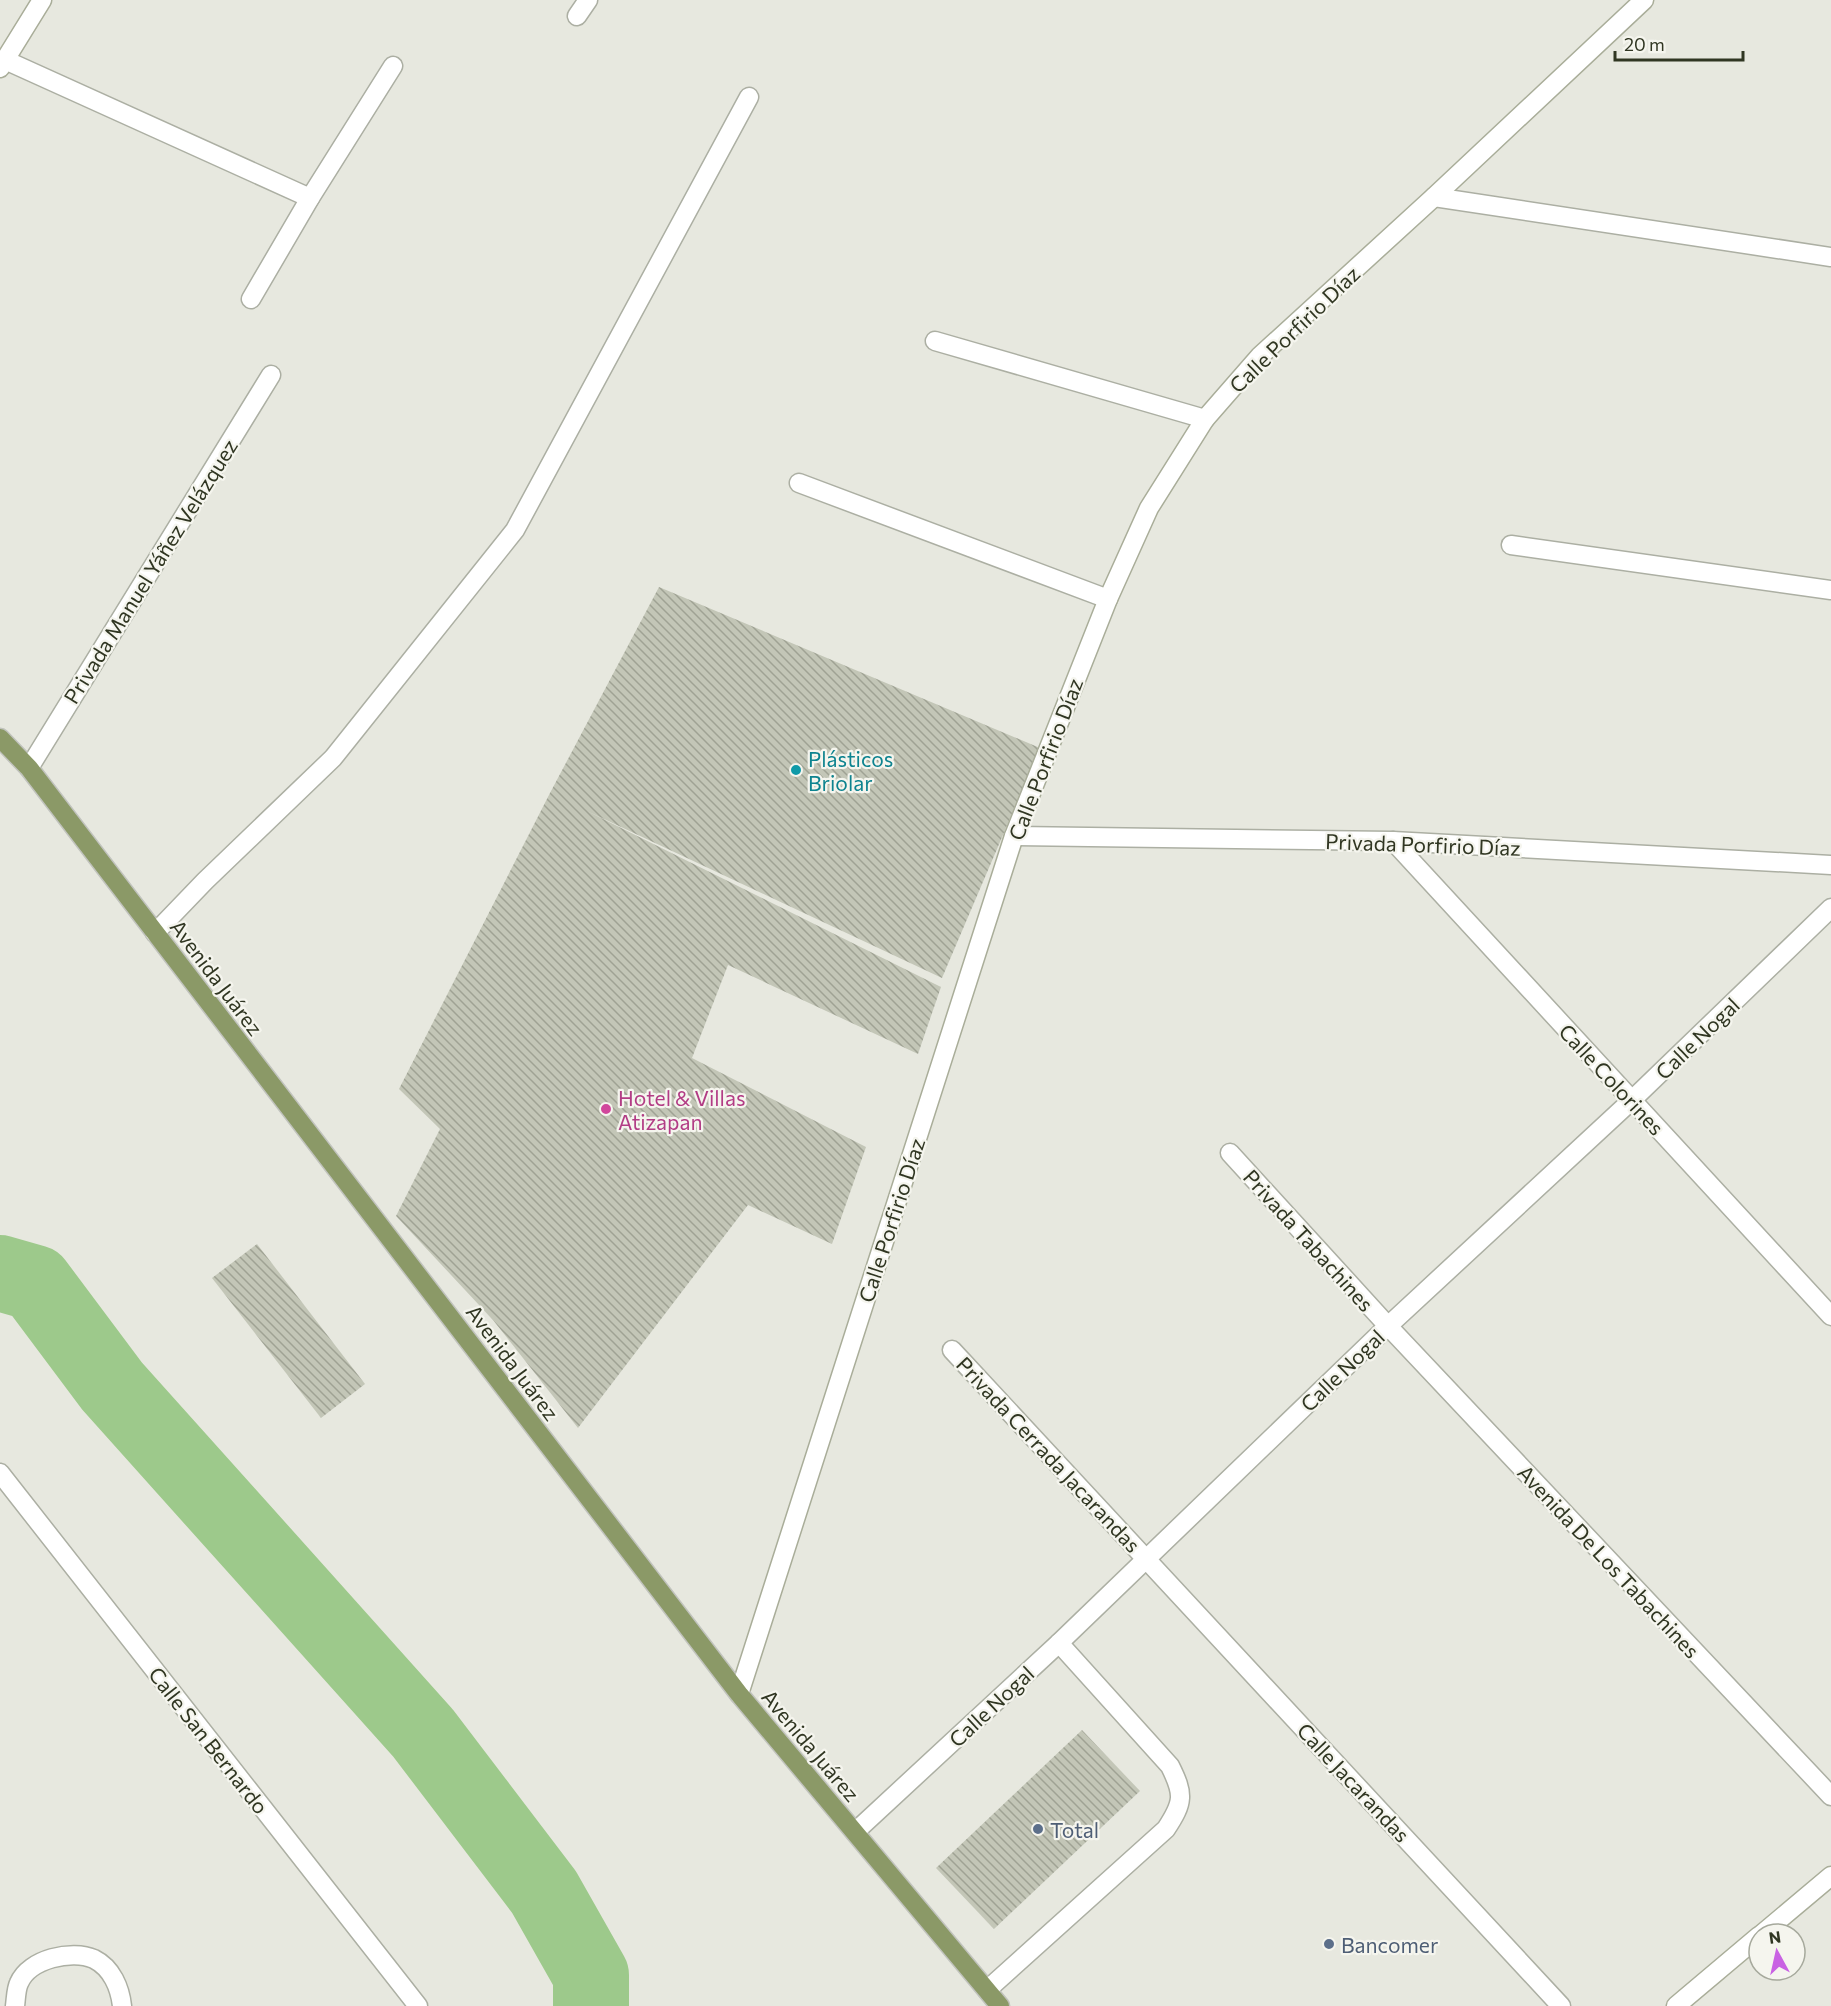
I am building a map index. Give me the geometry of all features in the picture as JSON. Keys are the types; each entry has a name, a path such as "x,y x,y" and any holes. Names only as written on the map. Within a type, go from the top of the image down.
{"main road":[{"name":"Avenida Juárez","path":"0,738 29,768 739,1694 1000,2006"}],"street":[{"path":"42,0 2,64 310,198"},
{"path":"577,16 588,0"},
{"name":"Calle Porfirio Díaz","path":"739,1694 1014,836 1108,599 1149,508 1204,419 1260,356 1644,0"},
{"path":"251,299 310,198 393,66"},
{"path":"155,933 205,881 333,758 515,530 749,97"},
{"path":"1434,197 1831,256"},
{"path":"935,341 1204,419"},
{"name":"Privada Manuel Yáñez Velázquez","path":"29,768 271,375"},
{"path":"799,483 1108,599"},
{"path":"1511,545 1831,590"},
{"name":"Privada Porfirio Díaz","path":"1014,836 1393,841 1831,866"},
{"name":"Calle Colorines","path":"1393,841 1831,1316"},
{"name":"Calle Nogal","path":"855,1832 1059,1643 1388,1326 1632,1100 1831,908"},
{"name":"Privada Tabachines","path":"1230,1153 1388,1326"},
{"name":"Avenida De Los Tabachines","path":"1388,1326 1831,1796"},
{"name":"Privada Cerrada Jacarandas","path":"952,1350 1146,1558"},
{"name":"Calle San Bernardo","path":"0,1473 418,2006"},
{"name":"Calle Jacarandas","path":"1146,1558 1561,2006"},
{"path":"987,1990 1166,1829 1179,1810 1180,1787 1170,1766 1059,1643"},
{"path":"1776,1922 1831,1876"},
{"path":"1676,2006 1747,1946"},
{"path":"15,2006 19,1982 34,1965 56,1957 72,1955 94,1959 112,1973 121,1994 122,2006"}],"building":[{"name":"Hotel & Villas Atizapan","path":"659,587 1040,748 942,978 587,811 941,987 918,1054 728,965 692,1058 866,1147 832,1244 748,1205 578,1428 493,1320 396,1216 440,1129 399,1089 550,793"},
{"path":"257,1244 365,1384 321,1418 212,1278"},
{"name":"Total","path":"1082,1730 1140,1791 994,1929 936,1868"}],"waterway":[{"path":"0,1273 35,1283 112,1386 423,1733 544,1892 591,1975 591,2006"}],"place":[{"name":"Plásticos Briolar","path":"796,770"},
{"name":"Hotel & Villas Atizapan","path":"606,1109"},
{"name":"Total","path":"1038,1829"},
{"name":"Bancomer","path":"1329,1944"}]}
